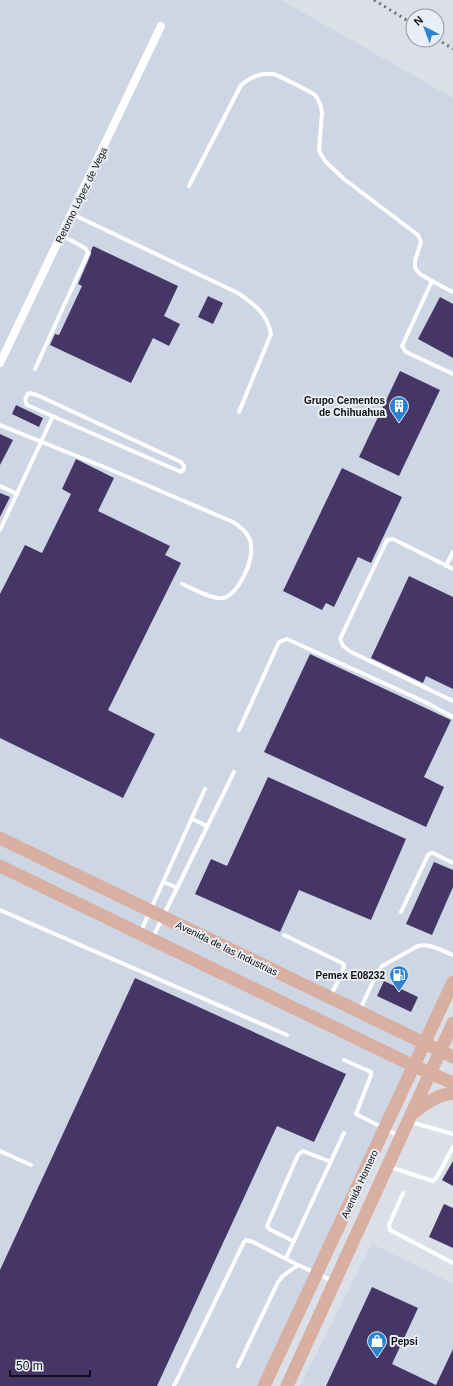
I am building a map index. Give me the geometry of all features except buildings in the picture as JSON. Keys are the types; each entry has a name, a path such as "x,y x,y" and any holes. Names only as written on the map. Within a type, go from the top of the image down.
{"main road":[{"name":"Avenida de las Industrias","path":"0,838 453,1057"},
{"path":"0,866 430,1074 453,1083"},
{"name":"Avenida Homero","path":"264,1386 453,982"},
{"name":"Avenida Homero","path":"287,1386 453,1023"},
{"path":"410,1118 433,1099 443,1094 453,1093"}],"street":[{"name":"Retorno López de Vega","path":"0,363 161,26"}],"lane":[{"path":"190,186 242,85 250,78 274,74 314,94 321,106 322,112 319,151 325,161 344,179 418,235 421,242 414,268 420,274 453,292"},
{"path":"72,214 238,293 253,303 263,314 269,323 271,334 239,412"},
{"path":"35,369 88,253 86,248 61,235"},
{"path":"432,281 402,346 406,352 453,374"},
{"path":"29,393 37,395 181,462 184,469 181,472 53,416 27,405 25,398 27,395 29,393"},
{"path":"0,530 53,416"},
{"path":"0,426 108,469 232,522 243,530 248,536 252,545 249,564 242,578 232,592 224,598 215,598 182,584"},
{"path":"0,486 17,494"},
{"path":"453,569 394,539 387,540 340,639 343,646 351,652 453,701"},
{"path":"446,566 453,552"},
{"path":"239,730 279,642 287,639 423,701 453,717"},
{"path":"146,936 156,914 177,888 234,772"},
{"path":"146,936 156,914 164,882 205,789"},
{"path":"192,819 207,826"},
{"path":"401,912 429,854 433,853 453,863"},
{"path":"164,882 177,888"},
{"path":"0,910 288,1035"},
{"path":"284,935 344,965 343,971 330,998"},
{"path":"360,1012 376,975 385,964 418,946 423,945 427,945 453,955"},
{"path":"344,1060 369,1071 371,1074 356,1114 401,1137"},
{"path":"410,1118 453,1134"},
{"path":"286,1258 344,1133"},
{"path":"388,1166 433,1181 437,1178 453,1147"},
{"path":"0,1151 31,1165"},
{"path":"294,1241 269,1229 267,1226 298,1155 303,1151 331,1162"},
{"path":"403,1193 389,1225 390,1230 453,1263"},
{"path":"174,1386 244,1242 248,1240 253,1242 335,1282"},
{"path":"238,1366 278,1282 283,1276 298,1265"}],"shaded area":[{"path":"0,0 281,0 453,98 453,973 262,1386 0,1386"},
{"name":"Pepsi","path":"372,1244 453,1284 453,1386 300,1386"}],"railway":[{"path":"374,0 405,19"},
{"path":"445,44 453,49"}],"place":[{"name":"Grupo Cementos de Chihuahua","path":"399,423"},
{"name":"Pemex E08232","path":"399,992"},
{"name":"Pepsi","path":"377,1358"}]}
